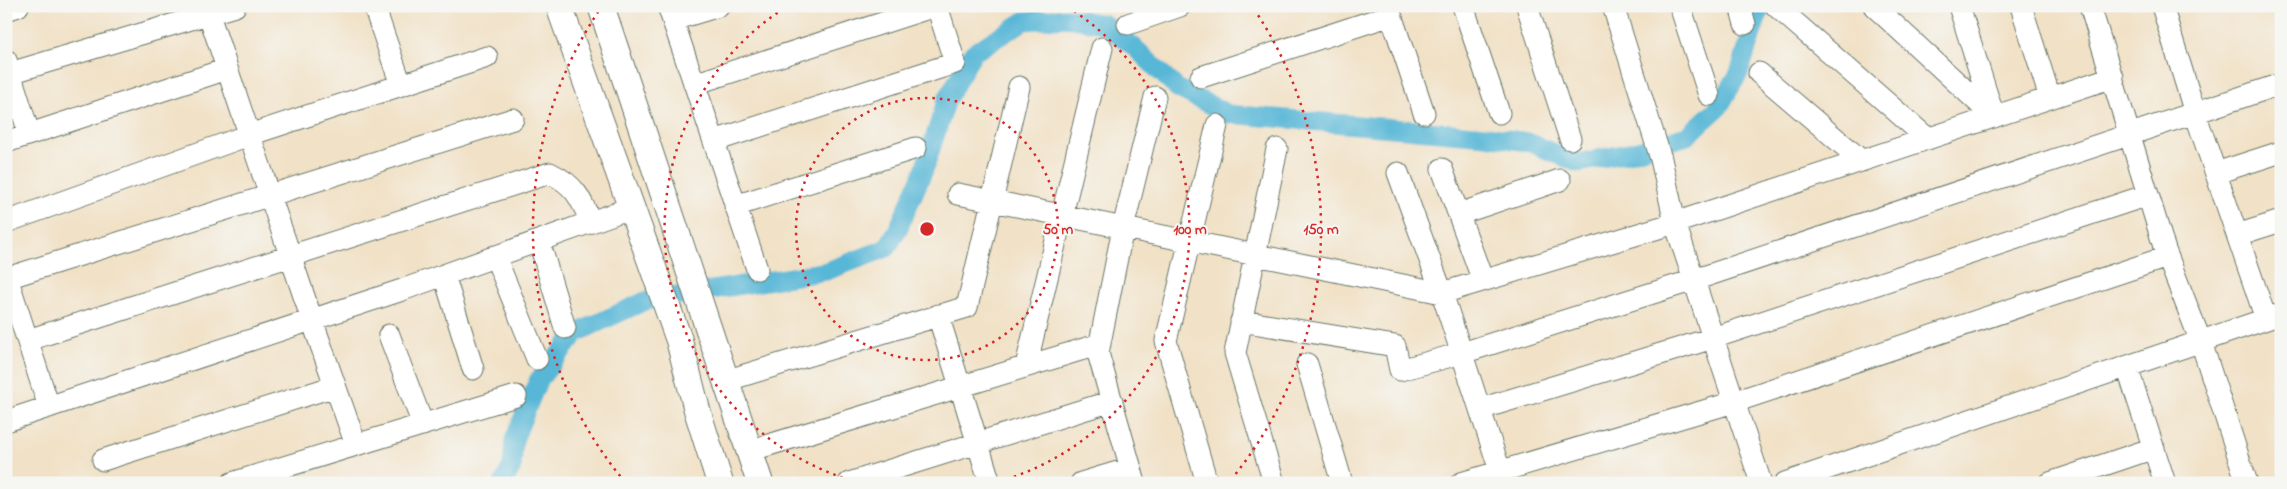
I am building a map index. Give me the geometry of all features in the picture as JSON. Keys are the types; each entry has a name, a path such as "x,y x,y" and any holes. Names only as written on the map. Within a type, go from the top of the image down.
{"main road":[{"path":"559,6 679,340 697,410 720,483"},
{"path":"601,6 760,483"}],"street":[{"path":"6,10 18,6"},
{"path":"29,133 8,67 207,10 235,6"},
{"path":"374,6 401,85"},
{"path":"719,6 670,13 757,269"},
{"path":"694,84 936,6 955,62 714,141"},
{"path":"1128,24 1180,6"},
{"path":"1463,6 1499,113"},
{"path":"1527,6 1570,139"},
{"path":"1613,6 1661,159 1675,223 1760,483"},
{"path":"1680,6 1709,96"},
{"path":"1776,6 1928,139"},
{"path":"1959,6 1994,117"},
{"path":"2021,6 2050,98"},
{"path":"2090,6 2167,257 2201,342 2247,483"},
{"path":"1785,483 2274,317 2237,235 2195,113 2162,6"},
{"path":"207,10 356,445"},
{"path":"1201,77 1389,11 1424,112"},
{"path":"1882,11 1994,117"},
{"path":"1026,366 1102,48"},
{"path":"6,222 249,135 487,56"},
{"path":"6,142 227,69"},
{"path":"1758,73 1862,161"},
{"path":"958,194 1442,293 1675,223 2113,77"},
{"path":"1241,321 1395,346 1400,370 1462,353 1694,280 2281,84"},
{"path":"725,381 967,307 1019,87"},
{"path":"1081,483 1133,475 1098,353 1122,228 1155,97"},
{"path":"49,407 7,276 513,119"},
{"path":"1207,483 1166,341 1217,125"},
{"path":"735,206 916,148"},
{"path":"1274,483 1235,354 1276,149"},
{"path":"2216,173 2281,152"},
{"path":"1442,168 1483,281"},
{"path":"28,340 550,173 565,180 579,194 591,222"},
{"path":"1398,173 1442,293 1502,477"},
{"path":"1459,214 1560,180"},
{"path":"1480,409 1713,338 2148,195"},
{"path":"6,421 444,275 630,208"},
{"path":"2237,235 2281,221"},
{"path":"539,240 565,328"},
{"path":"496,256 537,359"},
{"path":"1461,483 1502,477 1734,402 2167,257"},
{"path":"444,275 473,369"},
{"path":"938,316 990,483"},
{"path":"389,335 423,425"},
{"path":"749,451 1100,344"},
{"path":"1307,364 1342,483"},
{"path":"2127,367 2166,483"},
{"path":"103,460 335,386"},
{"path":"232,483 516,396"},
{"path":"849,483 1112,401"},
{"path":"2050,483 2089,477 2154,448"}],"waterway":[{"path":"503,483 512,466 514,440 538,381 576,333 645,301 827,271 887,248 899,227 924,170 947,99 973,53 1024,21 1067,18 1104,24 1133,46 1177,88 1228,114 1486,136 1528,142 1578,163 1628,153 1687,136 1719,107 1739,73 1761,6"}]}
